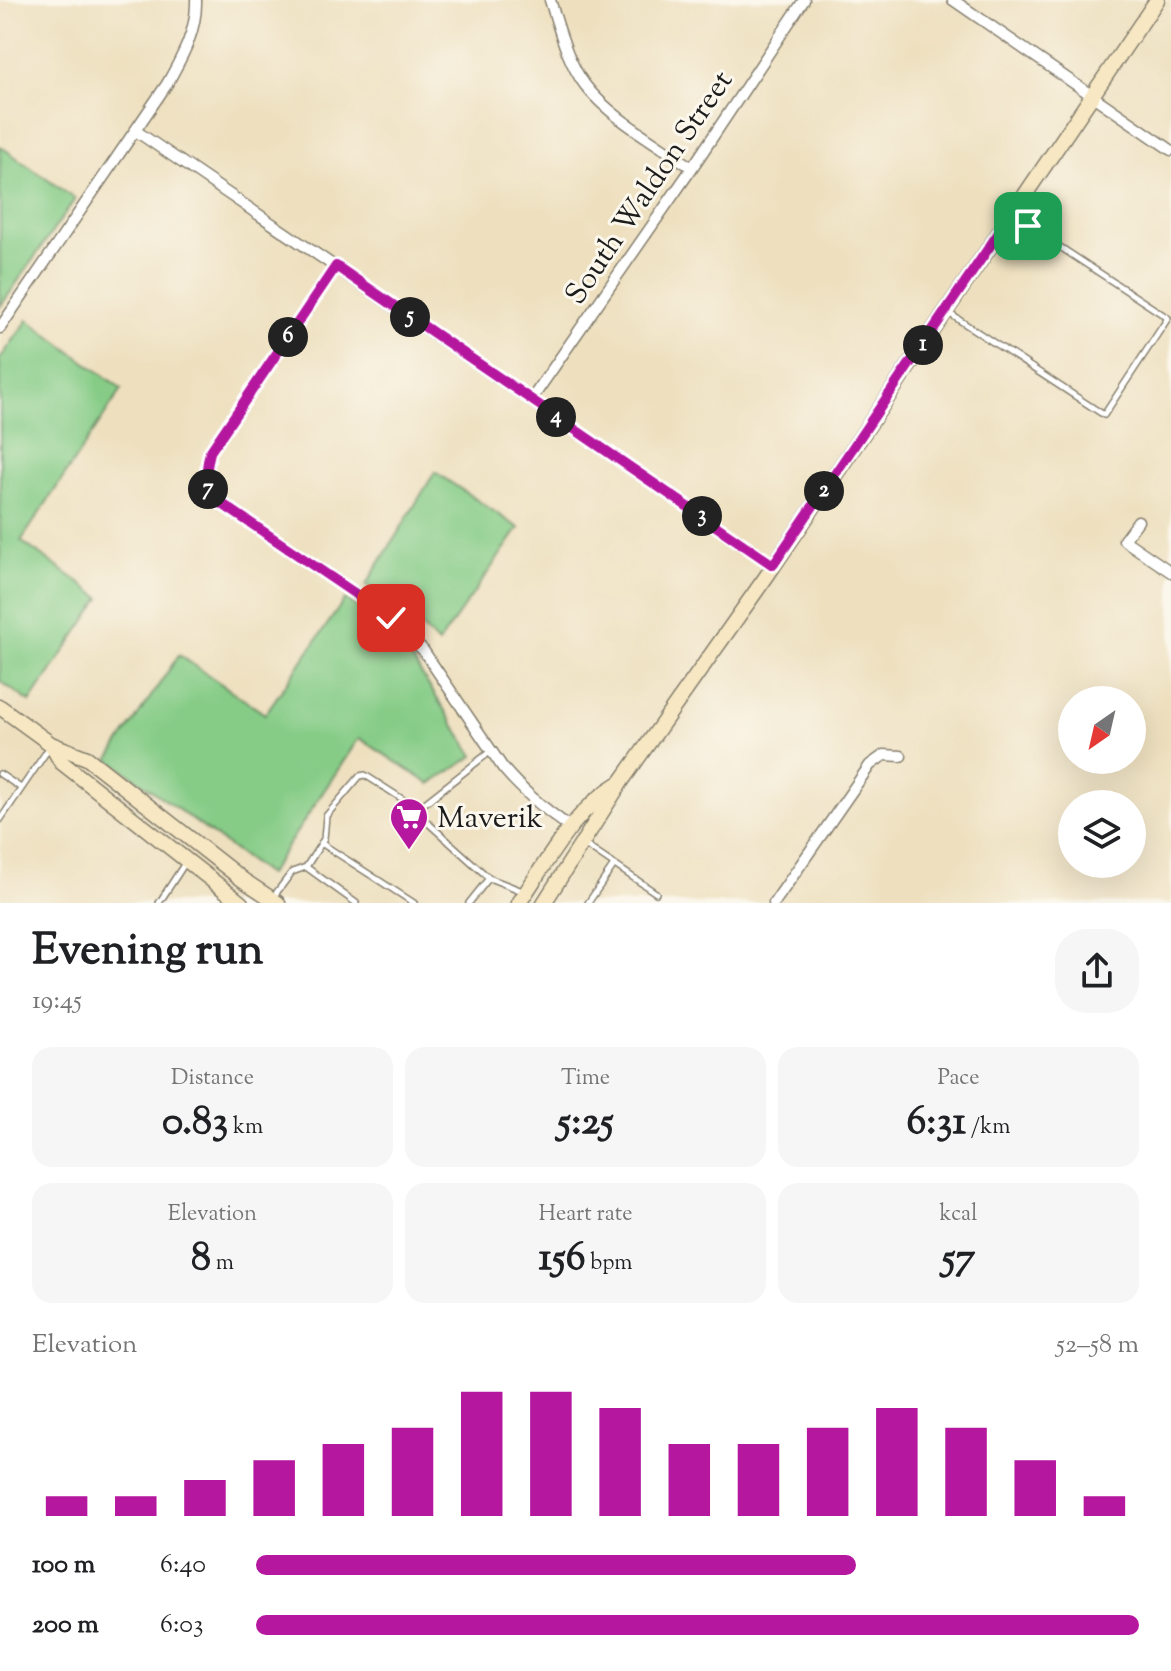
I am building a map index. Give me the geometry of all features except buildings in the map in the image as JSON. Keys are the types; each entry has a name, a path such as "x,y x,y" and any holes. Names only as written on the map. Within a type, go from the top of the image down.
{"main road":[{"path":"544,903 621,782 773,565 1157,0"},
{"path":"0,707 51,744 87,758 243,880 275,901"},
{"path":"51,744 61,762 241,903"},
{"path":"522,898 570,827 602,793 621,782"},
{"path":"95,789 106,785 161,817"},
{"path":"565,872 572,855 570,827"}],"street":[{"path":"0,328 136,131 188,46 196,0"},
{"path":"550,0 569,56 585,85 609,109 692,168"},
{"name":"South Waldon Street","path":"531,400 804,0"},
{"path":"953,0 1171,150"},
{"path":"136,131 773,565"},
{"path":"336,266 210,452 205,473 208,489 218,501 391,618 423,650 491,751 530,798 570,827"},
{"path":"1138,521 1124,540 1171,572"},
{"path":"774,903 870,765 884,755 901,756"}],"lane":[{"path":"946,311 1104,415 1168,318 1011,215"},
{"path":"0,820 51,744"},
{"path":"418,809 491,751"},
{"path":"0,774 21,788"},
{"path":"275,901 292,872 306,867 324,839 326,816 360,776 365,775 418,809"},
{"path":"418,809 420,818 489,878 522,898"},
{"path":"321,843 414,903"},
{"path":"584,844 656,893"},
{"path":"159,903 185,862"},
{"path":"588,903 614,865"},
{"path":"306,867 356,903"},
{"path":"469,903 489,878"}],"green space":[{"path":"0,146 75,199 0,307"},
{"path":"28,320 122,389 21,541 101,598 30,702 0,681 0,359"},
{"path":"435,472 519,528 438,644 411,616 366,585"},
{"path":"345,599 393,630 474,756 430,784 359,738 268,875 109,759 179,655 265,714"}],"place":[{"name":"Maverik","path":"409,851"}],"route":[{"path":"391,618 218,501 208,489 205,473 210,452 336,266 773,565 1011,215 1028,226"}]}
